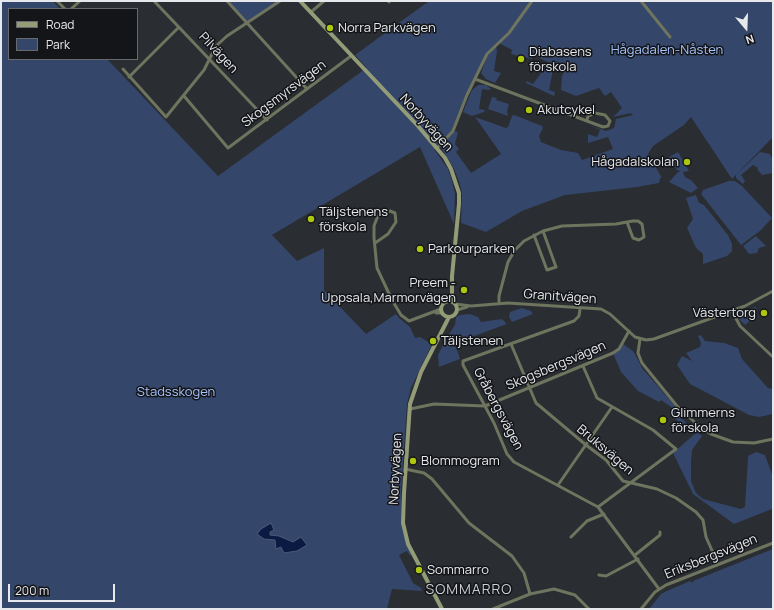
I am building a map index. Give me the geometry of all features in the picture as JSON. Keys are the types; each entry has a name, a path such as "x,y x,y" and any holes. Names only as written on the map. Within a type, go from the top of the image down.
{"street":[{"name":"Pilvägen","path":"154,1 267,120"},
{"path":"227,1 307,89"},
{"path":"123,70 166,117 184,96 210,59 216,46 227,36 280,1"},
{"name":"Norbyvägen","path":"300,1 437,148 451,169 459,193 451,302"},
{"path":"311,12 324,1"},
{"path":"437,148 453,131 487,54 509,33 532,1"},
{"path":"641,1 670,37"},
{"path":"128,77 179,27"},
{"name":"Skogsmyrsvägen","path":"184,96 228,148 351,56"},
{"path":"475,79 604,127 607,127 610,124 607,116 600,113 591,114 587,120"},
{"path":"375,244 388,234 396,222 395,214 390,211 382,212 377,218 374,226 375,244 378,270 401,315 409,321 432,314 455,315 457,310 451,302 442,305 444,314"},
{"path":"499,303 499,296 511,256 519,245 534,235 543,231 571,224 638,221 644,229 644,237 636,240 627,222"},
{"path":"534,235 547,270 556,267 543,231"},
{"path":"773,291 745,306 732,311 654,339 640,339 638,353 642,363 677,406 702,429 733,442 754,443 773,439"},
{"name":"Granitvägen","path":"451,302 471,306"},
{"name":"Granitvägen","path":"457,310 471,306 499,303 601,310 610,314 640,339"},
{"path":"511,344 574,321 578,316 580,308"},
{"path":"732,311 740,326 773,357"},
{"name":"Norbyvägen","path":"442,609 408,544 404,523 405,469 410,409 415,388 443,328 444,314"},
{"name":"Skogsbergsvägen","path":"410,409 434,404 485,406 613,353 619,349 629,331"},
{"name":"Gråbergsvägen","path":"511,344 463,361 463,365 508,454 514,462 598,507 659,589"},
{"name":"Bruksvägen","path":"511,344 536,403 606,460 623,481 657,489 676,498 696,512 703,520 706,537 718,564"},
{"path":"583,366 597,398 653,430 676,449 628,483 598,507"},
{"path":"558,485 612,407"},
{"path":"405,469 424,472 432,479 469,523 512,556 524,573 530,594"},
{"path":"571,537 587,521 604,514"},
{"path":"635,555 660,535 660,532"},
{"name":"Eriksbergsvägen","path":"641,609 659,589 773,543"},
{"path":"599,575 606,576 638,559"},
{"path":"493,609 530,594 554,589 568,592 578,597 589,609"},
{"path":"504,604 507,609"}],"green space":[{"name":"Stadsskogen","path":"1,1 53,1 59,8 8,8 8,60 108,60 218,176 361,72 366,67 355,55 429,1 773,1 773,137 732,179 691,117 684,125 653,146 648,154 662,178 660,178 659,183 565,195 522,211 486,232 461,223 462,193 459,181 454,169 441,148 447,138 434,149 448,169 452,181 455,194 454,224 420,147 272,235 297,261 324,248 324,290 366,334 396,314 410,327 415,338 420,337 432,344 411,388 407,404 401,492 403,531 411,555 410,556 407,551 399,555 413,583 421,588 422,591 392,589 387,609 3,609 1,607","holes":["499,43 512,50 511,54 532,59 533,55 565,70 562,76 561,90 576,96 599,88 605,96 611,92 622,108 613,117 631,113 633,115 616,119 614,128 606,131 591,126 600,130 597,137 588,134 588,143 608,137 613,149 582,160 578,153 561,150 541,142 539,136 543,128 542,126 514,115 506,128 475,117 501,154 471,173 456,152 459,149 455,144 458,132 453,131 483,61"]},
{"path":"227,1 280,1 247,23"},
{"path":"496,46 497,51 494,71 501,73 495,83 486,79 481,73 487,56"},
{"path":"539,64 558,71 553,70 549,90 555,92 554,96 526,83 524,85 527,81 533,84 544,69"},
{"path":"478,85 486,85 491,89 482,89 479,109 485,110 484,112 472,116 463,112 472,90"},
{"path":"492,97 497,98 496,100 509,104 507,111 508,116 488,109"},
{"path":"678,152 689,171 683,172 685,177 691,180 698,188 691,193 669,182 678,172 681,172 677,170 669,157"},
{"path":"760,152 770,154 773,161 773,173 762,175 757,169 758,168 753,165 741,175 745,181 743,184 736,178 736,175"},
{"path":"729,181 735,181 742,186 772,218 760,231 741,245 701,194 703,190"},
{"path":"696,195 699,203 704,205 728,235 732,244 732,251 727,256 703,264 703,254 696,248 687,228 693,219 686,198"},
{"path":"756,236 766,246 759,248 757,253 749,254 743,246"},
{"path":"755,307 757,309 750,316 752,319 745,325 739,319 740,313"},
{"path":"522,308 531,311 533,314 512,322 509,317 510,312"},
{"path":"470,314 478,317 481,322 502,319 507,324 455,343 460,359 439,367 438,355 445,341 449,338 449,334 455,325 456,317"},
{"path":"701,335 705,341 724,343 738,348 742,359 768,388 773,389 773,414 759,417 749,415 690,384 677,365 682,356 692,361 686,353 700,347 701,343 698,336"},
{"path":"622,343 634,352 642,368 675,406 675,412 694,430 692,432 670,415 674,409 661,400 659,402 638,391 621,372 613,353"},
{"path":"697,432 702,436 692,450 691,462 691,481 696,493 703,499 741,509 745,507 748,456 756,452 765,455 773,477 773,512 772,509 734,524 693,494 673,453"},
{"path":"773,549 773,609 649,609 661,594 667,591 690,581 693,583 693,581"}],"shaded area":[{"path":"271,523 274,530 270,532 270,535 279,536 293,542 301,537 307,545 297,551 284,553 281,547 276,549 275,540 264,539 257,534 261,529"}],"place":[{"name":"Norra Parkvägen","path":"330,28"},
{"name":"Diabasens förskola","path":"521,59"},
{"name":"Akutcykel","path":"529,110"},
{"name":"Hågadalskolan","path":"687,162"},
{"name":"Täljstenens förskola","path":"311,219"},
{"name":"Parkourparken","path":"420,249"},
{"name":"Preem - Uppsala,Marmorvägen","path":"464,290"},
{"name":"Västertorg","path":"764,313"},
{"name":"Täljstenen","path":"433,341"},
{"name":"Glimmerns förskola","path":"663,420"},
{"name":"Blommogram","path":"413,461"},
{"name":"Sommarro","path":"419,570"}],"district":[{"name":"SOMMARRO","path":"469,590"}],"park label":[{"name":"Hågadalen-Nåsten","path":"667,50"}]}
